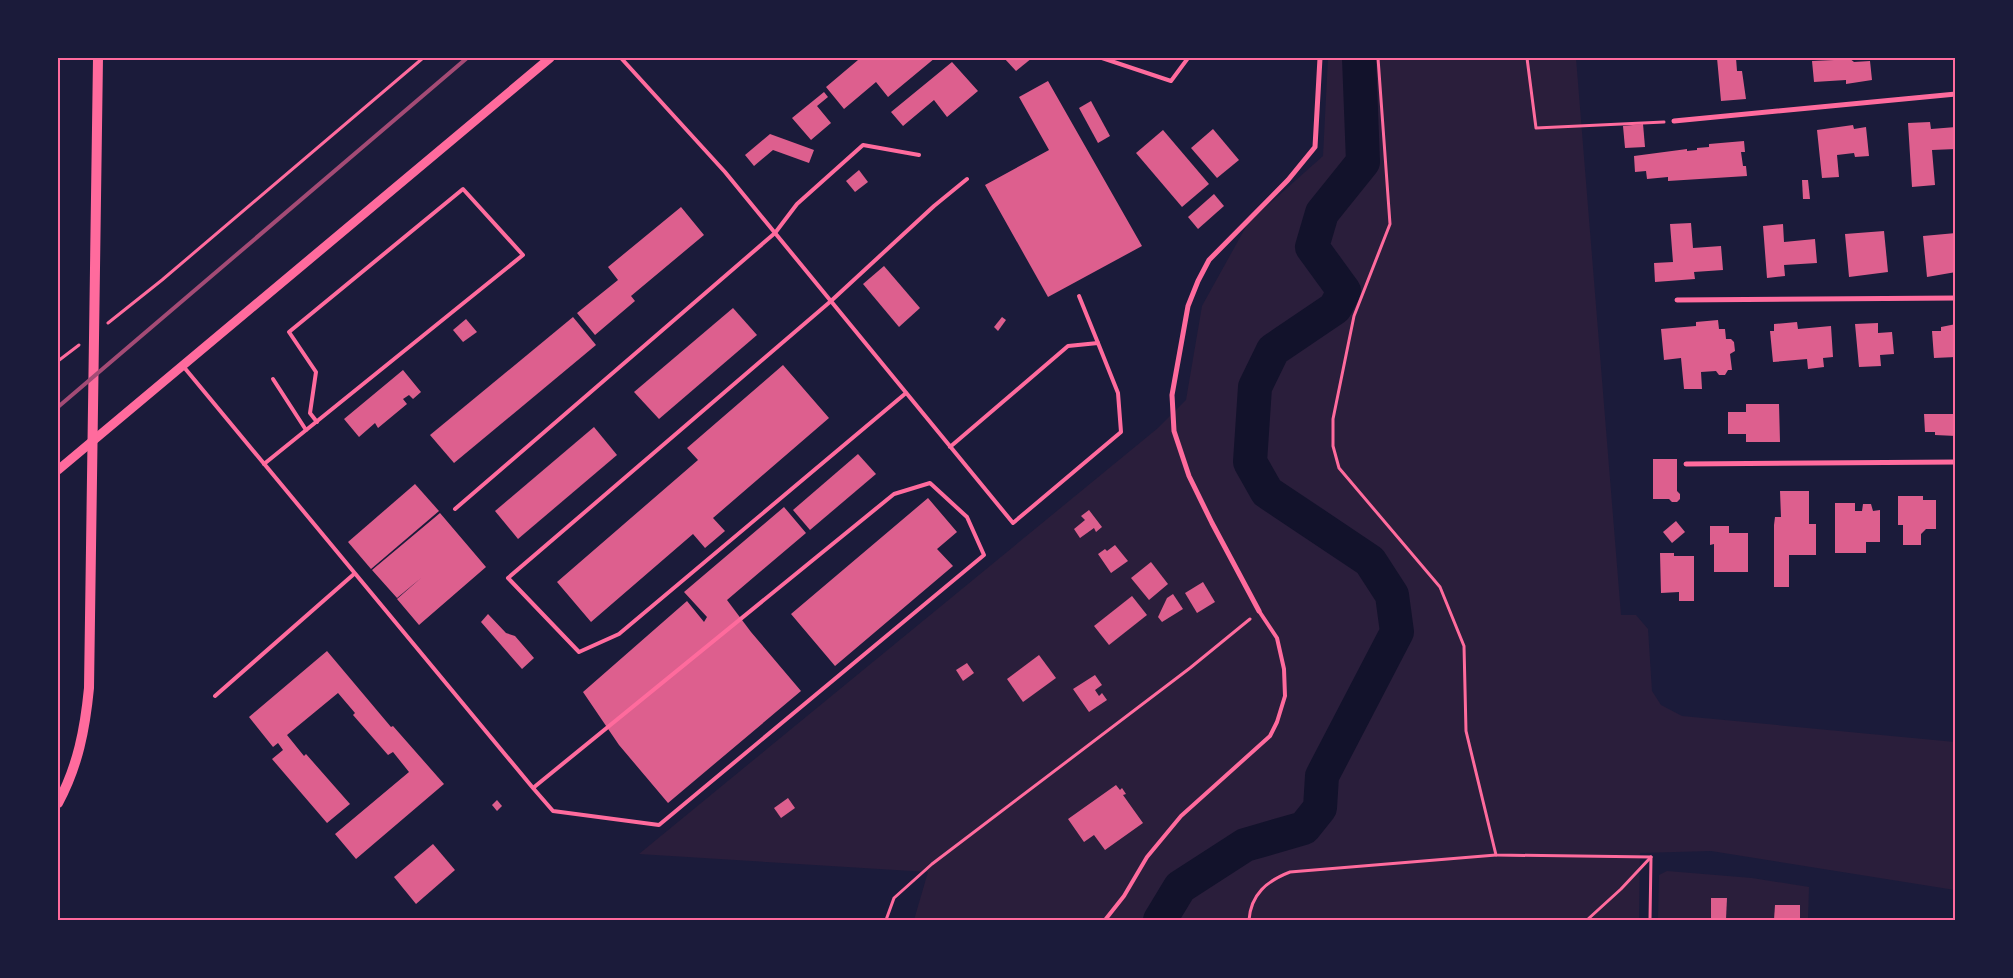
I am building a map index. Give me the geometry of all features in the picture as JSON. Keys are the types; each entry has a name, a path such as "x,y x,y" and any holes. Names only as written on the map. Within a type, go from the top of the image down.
{"main road":[{"path":"58,803 74,770 80,751 86,719 90,670 98,58"}],"street":[{"path":"58,470 550,58"},
{"path":"1259,611 1189,476 1174,431 1172,395 1188,306 1209,260 1288,180 1315,147 1320,58"},
{"path":"1674,121 1956,94"},
{"path":"1677,300 1956,298"},
{"path":"1686,464 1956,462"}],"lane":[{"path":"621,58 725,172 1013,523 1121,432 1118,393 1079,296"},
{"path":"1102,58 1171,81 1188,58"},
{"path":"456,509 774,233 797,204 863,145 919,155"},
{"path":"906,393 619,634 611,638 579,652 508,578 831,301 934,206 967,179"},
{"path":"264,464 317,422 523,255 463,189 289,332 316,372 310,412 317,422"},
{"path":"950,447 1068,346 1098,343"},
{"path":"183,366 354,574 533,788 553,811 659,825 984,556 967,517 930,483 894,494 533,788"},
{"path":"273,379 306,430"},
{"path":"216,696 354,574"},
{"path":"1105,920 1124,896 1147,857 1181,816 1270,736 1277,722 1285,696 1284,669 1277,638 1259,611"}],"path":[{"path":"100,329 162,280 423,58"},
{"path":"1378,58 1390,224 1354,316 1333,419 1333,446 1339,468 1440,587 1464,646 1466,731 1496,855"},
{"path":"1527,58 1536,128 1674,121"},
{"path":"58,360 85,341"},
{"path":"886,920 894,898 932,864 1190,668 1259,611"},
{"path":"1249,920 1250,909 1263,886 1279,876 1290,872 1496,855 1651,857"},
{"path":"1587,920 1651,857"},
{"path":"1650,920 1651,857"}],"shaded area":[{"path":"1328,58 1576,58 1621,615 1636,615 1648,629 1652,691 1661,705 1682,716 1955,742 1955,890 1711,851 1640,853 1639,920 914,920 928,872 639,854 1158,428 1186,400 1202,306 1248,223 1323,156"},
{"path":"1667,871 1752,878 1809,887 1808,920 1658,920 1659,875"}],"building":[{"path":"856,58 935,58 888,97 876,82 844,109 826,87 858,60"},
{"path":"1004,58 1032,58 1016,71"},
{"path":"1717,58 1736,58 1737,71 1742,71 1746,99 1721,101"},
{"path":"1834,58 1849,58 1854,62 1870,61 1872,80 1846,84 1846,80 1814,82 1812,61 1834,60"},
{"path":"952,62 978,91 947,117 934,100 903,126 891,112"},
{"path":"1048,81 1142,246 1048,297 985,185 1049,150 1019,97"},
{"path":"824,92 828,97 817,106 831,123 811,140 792,118"},
{"path":"1091,101 1110,136 1098,143 1079,108"},
{"path":"1930,122 1931,129 1956,127 1956,149 1932,150 1935,185 1912,187 1908,123"},
{"path":"1643,124 1645,147 1625,148 1623,126"},
{"path":"1853,125 1854,129 1866,127 1869,156 1855,157 1854,153 1837,155 1839,177 1822,178 1817,130"},
{"path":"1213,129 1239,160 1217,178 1191,148"},
{"path":"1163,130 1209,184 1182,207 1136,153"},
{"path":"770,134 814,150 809,163 773,150 754,166 745,155"},
{"path":"1744,141 1745,152 1741,152 1747,176 1668,181 1668,177 1647,179 1646,171 1635,172 1634,156 1687,149 1687,151 1697,150 1697,148 1709,147 1709,144"},
{"path":"859,170 868,182 855,192 846,181"},
{"path":"1802,180 1808,180 1810,199 1803,199"},
{"path":"1214,194 1224,206 1198,229 1188,217"},
{"path":"681,207 704,235 631,296 635,301 595,335 577,313 618,280 608,267"},
{"path":"1691,223 1693,248 1721,246 1723,270 1694,272 1695,279 1655,282 1654,263 1673,262 1670,224"},
{"path":"1783,224 1784,242 1815,239 1817,263 1784,265 1785,276 1767,278 1763,226"},
{"path":"1884,231 1888,272 1849,277 1845,234"},
{"path":"1956,233 1956,272 1927,277 1923,236"},
{"path":"884,266 920,308 899,327 863,284"},
{"path":"733,308 757,335 659,419 634,392"},
{"path":"573,317 596,345 454,463 430,435"},
{"path":"1002,317 1006,320 998,331 994,327"},
{"path":"466,319 477,332 463,342 453,330"},
{"path":"1718,320 1719,329 1725,329 1726,339 1731,339 1734,342 1735,351 1730,354 1732,370 1728,370 1725,375 1719,375 1716,371 1701,372 1702,389 1684,389 1681,358 1664,360 1661,329 1696,326 1696,322"},
{"path":"1797,322 1798,329 1831,326 1833,357 1823,358 1824,367 1808,369 1807,359 1773,362 1770,331 1774,331 1774,324"},
{"path":"1878,323 1878,333 1892,332 1894,354 1880,355 1881,366 1859,367 1855,324"},
{"path":"1956,324 1956,357 1934,358 1932,331 1941,331 1941,327"},
{"path":"783,365 829,418 713,518 725,531 705,548 693,534 591,622 557,582 698,460 687,448"},
{"path":"403,370 421,392 413,399 409,395 403,399 407,404 378,428 375,423 359,437 344,419"},
{"path":"1746,404 1779,404 1780,442 1746,442 1746,434 1728,434 1728,412 1746,412"},
{"path":"1924,414 1956,414 1956,436 1935,435 1935,432 1925,432"},
{"path":"594,427 617,455 518,539 495,511"},
{"path":"858,454 876,474 810,530 793,510"},
{"path":"1653,459 1677,459 1677,491 1680,494 1680,499 1677,502 1672,502 1669,499 1653,499"},
{"path":"415,484 439,511 371,569 348,542"},
{"path":"1780,491 1809,491 1809,524 1816,524 1816,555 1789,555 1789,587 1774,587 1774,525 1775,517 1781,517"},
{"path":"1898,496 1923,496 1923,500 1936,500 1936,529 1926,529 1921,534 1921,545 1903,545 1903,525 1898,525"},
{"path":"928,498 957,532 937,549 953,566 835,666 791,614"},
{"path":"1835,503 1855,503 1855,511 1862,511 1863,504 1871,504 1873,511 1880,510 1880,542 1866,542 1866,553 1835,553"},
{"path":"784,507 806,533 727,600 751,632 801,691 668,803 619,745 583,692 687,601 704,622 707,617 684,592"},
{"path":"1089,510 1102,527 1096,532 1094,528 1080,538 1074,529 1085,520 1081,516"},
{"path":"440,513 486,567 419,625 397,599 421,578 397,598 372,570"},
{"path":"1676,521 1685,532 1672,543 1663,532"},
{"path":"1710,526 1729,526 1729,533 1748,533 1748,572 1714,572 1714,544 1710,545"},
{"path":"1115,545 1128,561 1111,573 1098,554 1105,549 1107,551"},
{"path":"1660,553 1674,553 1674,556 1694,556 1694,601 1679,601 1679,592 1661,593"},
{"path":"1151,562 1168,584 1149,600 1131,578"},
{"path":"1203,582 1215,602 1197,613 1185,593"},
{"path":"1173,594 1183,609 1162,622 1158,617 1167,598"},
{"path":"1132,596 1147,615 1109,645 1094,626"},
{"path":"488,614 506,633 515,636 534,658 522,669 481,622"},
{"path":"327,651 391,727 393,726 444,784 356,859 335,834 409,772 393,752 388,755 353,715 355,713 338,693 287,735 304,756 306,754 350,804 327,823 272,759 283,750 278,743 273,747 249,717"},
{"path":"1039,655 1056,678 1023,702 1007,679"},
{"path":"967,663 974,673 963,681 956,670"},
{"path":"1095,675 1102,685 1095,690 1099,696 1102,693 1107,700 1089,712 1073,689"},
{"path":"1116,785 1120,790 1122,788 1126,794 1123,795 1143,823 1105,850 1094,835 1084,842 1068,819"},
{"path":"788,798 795,808 781,818 774,808"},
{"path":"497,800 502,806 497,811 492,805"},
{"path":"433,844 455,870 416,904 394,877"},
{"path":"1711,898 1727,898 1726,919 1711,919"},
{"path":"1775,905 1800,905 1800,920 1774,920"}],"waterway":[{"path":"1160,920 1180,887 1245,845 1304,828 1320,808 1322,776 1397,632 1392,595 1370,561 1267,492 1250,462 1255,387 1273,350 1335,308 1344,291 1312,247 1322,213 1363,162 1359,58"}],"railway":[{"path":"58,407 467,58"}]}
